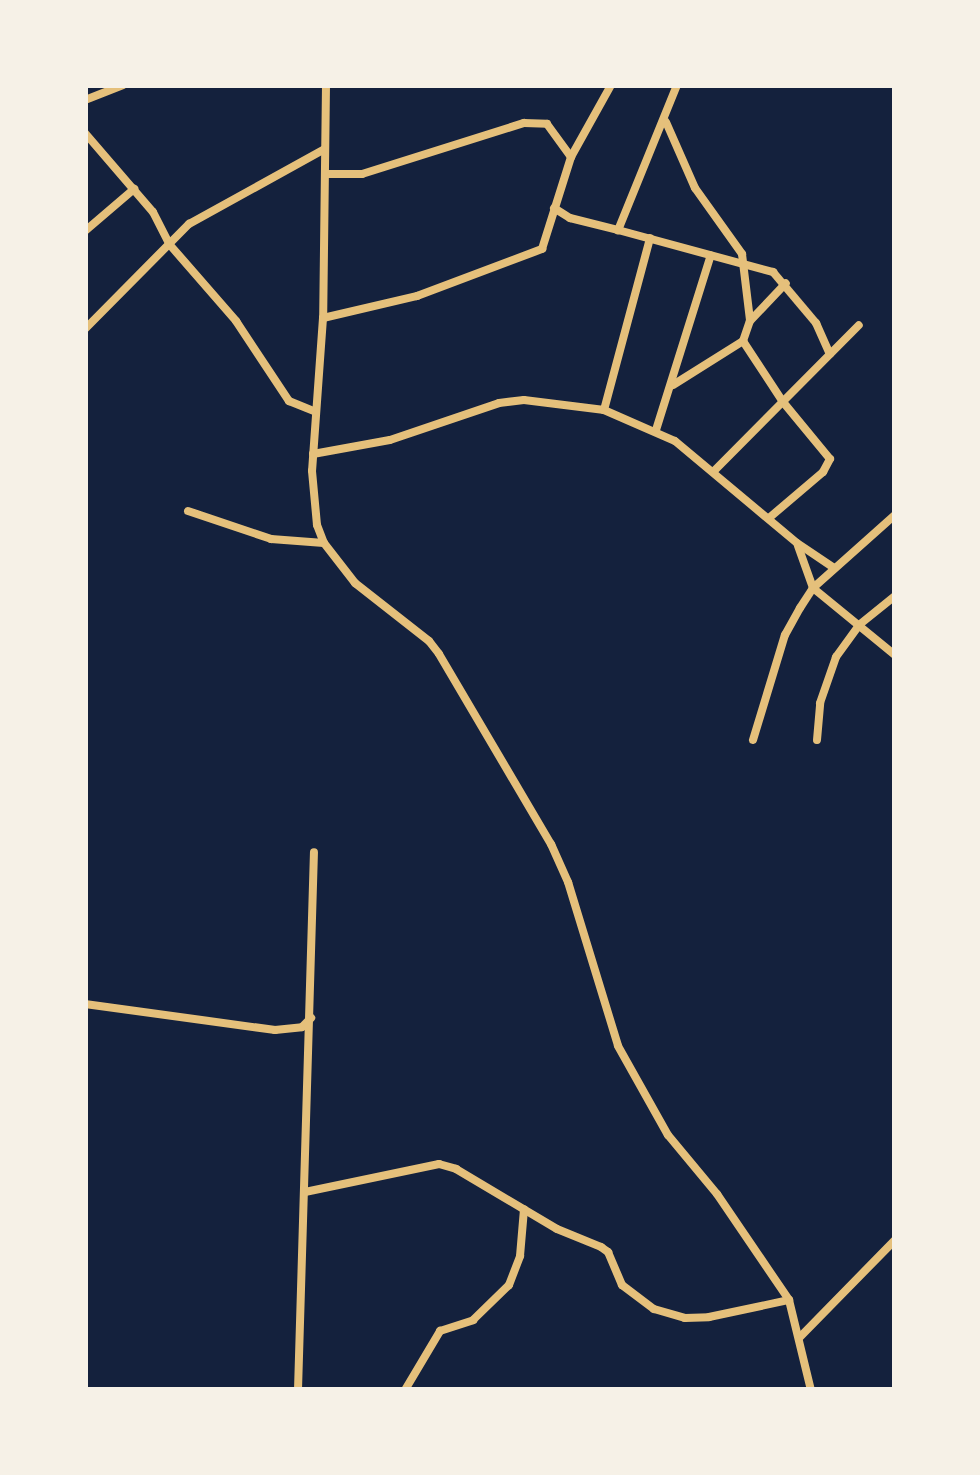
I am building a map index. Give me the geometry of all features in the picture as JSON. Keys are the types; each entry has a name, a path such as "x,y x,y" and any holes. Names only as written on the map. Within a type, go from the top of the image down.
{"street":[{"path":"85,100 123,85"},
{"path":"326,85 323,318 313,454 313,494 324,543 371,599 418,632 439,654 551,844 568,882 618,1046 648,1104 789,1300 810,1390"},
{"path":"323,318 387,305 533,255 547,240 571,157 611,85"},
{"path":"618,230 666,122 677,85"},
{"path":"666,122 695,188 747,266 750,322 743,342 674,384"},
{"path":"325,174 362,174 524,123 547,124 571,157"},
{"path":"85,132 153,212 170,245 236,321 289,401 316,412"},
{"path":"85,328 202,215 325,148"},
{"path":"85,231 134,188"},
{"path":"554,208 570,218 773,272 786,283 816,324 830,354"},
{"path":"604,410 650,238"},
{"path":"656,430 674,384 711,255"},
{"path":"750,322 786,283"},
{"path":"714,470 859,325"},
{"path":"743,342 782,402 830,459 824,472 769,518"},
{"path":"313,454 390,440 499,403 524,400 604,410 656,430 714,470 796,544 834,568"},
{"path":"188,512 271,539 324,543"},
{"path":"753,740 786,634 814,588 895,515"},
{"path":"796,544 814,588 895,655"},
{"path":"817,740 820,703 836,657 860,626 895,596"},
{"path":"298,1390 314,852"},
{"path":"85,1004 276,1030 302,1027 311,1018"},
{"path":"304,1192 439,1164 456,1168 524,1209 601,1247 608,1252 622,1285 670,1315 709,1317 789,1300"},
{"path":"405,1390 440,1332 473,1320 509,1285 520,1256 524,1209"},
{"path":"800,1336 895,1240"}]}
